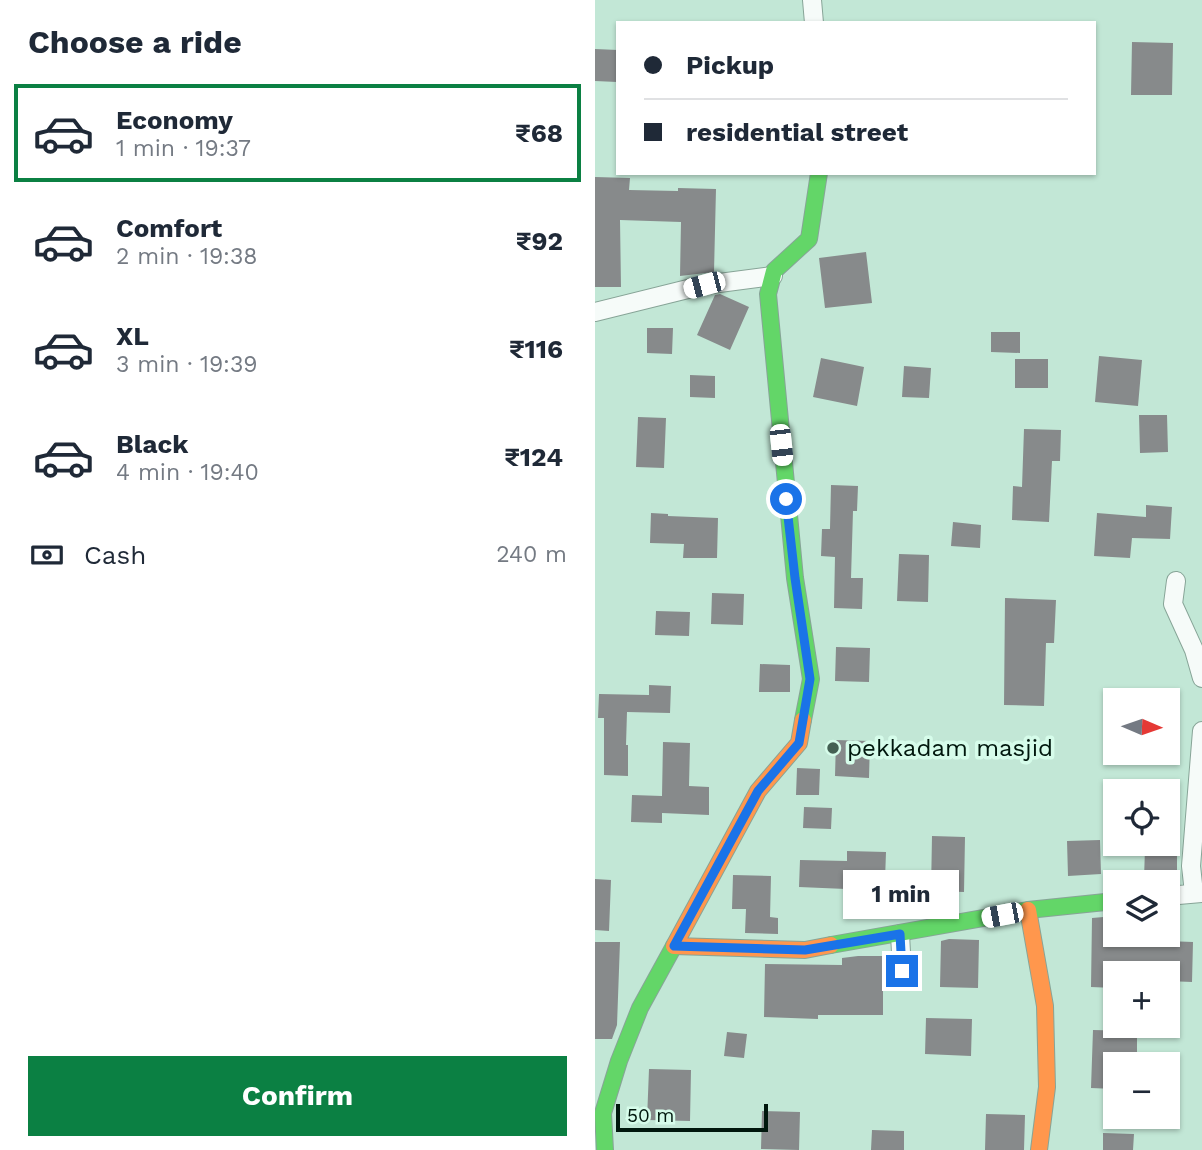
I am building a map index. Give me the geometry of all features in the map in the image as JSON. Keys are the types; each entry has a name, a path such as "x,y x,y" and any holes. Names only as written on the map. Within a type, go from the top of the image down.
{"street":[{"path":"812,0 814,21"},
{"path":"605,1150 603,1113 619,1061 641,1008 758,791 799,743 810,679 795,578 768,294 774,271 809,239 819,175"},
{"path":"595,312 704,285 773,276"},
{"path":"1176,581 1173,604 1194,650 1202,678"},
{"path":"1180,895 1198,893 1191,866 1202,731"},
{"path":"674,946 805,950 1028,910 1103,902"},
{"path":"1028,910 1045,1006 1047,1087 1039,1150"},
{"path":"900,934 902,971"}],"building":[{"path":"1132,42 1173,43 1172,95 1131,95"},
{"path":"595,49 616,50 616,82 595,81"},
{"path":"595,177 630,178 629,190 716,189 714,272 680,276 681,222 620,220 621,287 595,287"},
{"path":"866,252 872,303 825,308 819,258"},
{"path":"720,294 749,307 730,350 697,335 715,295"},
{"path":"647,328 673,328 672,354 647,353"},
{"path":"991,332 1020,332 1020,353 991,352"},
{"path":"1099,356 1142,360 1138,406 1095,402"},
{"path":"821,358 864,367 857,406 813,397"},
{"path":"1015,359 1048,359 1048,388 1015,388"},
{"path":"904,366 931,368 929,398 902,397"},
{"path":"690,375 715,376 715,398 690,397"},
{"path":"1139,415 1167,415 1168,452 1140,453"},
{"path":"638,417 666,418 664,468 636,467"},
{"path":"1024,429 1061,430 1060,461 1052,461 1049,522 1012,520 1013,486 1022,487"},
{"path":"831,485 858,486 857,511 853,511 851,578 863,578 862,609 834,608 835,557 821,556 822,529 830,529"},
{"path":"1146,505 1172,507 1170,539 1132,538 1130,558 1094,556 1097,513 1146,517"},
{"path":"651,513 718,518 717,558 683,558 684,544 650,543"},
{"path":"953,522 981,525 980,548 951,546"},
{"path":"899,554 929,555 928,602 897,601"},
{"path":"712,593 744,594 743,625 711,624"},
{"path":"1005,598 1056,600 1054,643 1046,643 1044,706 1004,705"},
{"path":"656,611 690,612 689,636 655,635"},
{"path":"836,647 870,648 869,682 835,681"},
{"path":"760,664 790,665 790,692 759,692"},
{"path":"649,685 671,686 670,713 627,712 628,776 604,775 604,718 598,718 599,694 649,695"},
{"path":"836,740 870,741 869,778 835,776"},
{"path":"663,742 690,743 689,786 709,787 709,815 662,813 662,823 631,822 632,795 662,796"},
{"path":"797,768 820,769 819,795 796,795"},
{"path":"804,807 832,808 831,829 803,828"},
{"path":"932,836 965,837 964,892 931,891"},
{"path":"1100,840 1101,874 1068,876 1067,841"},
{"path":"847,851 886,852 884,908 846,907 846,889 799,887 800,860 847,861"},
{"path":"1145,856 1177,856 1177,870 1144,870"},
{"path":"733,875 771,876 770,917 778,918 778,934 745,933 746,909 732,909"},
{"path":"595,879 611,880 609,931 595,930"},
{"path":"1103,917 1103,947 1180,947 1180,942 1193,942 1192,982 1180,982 1180,961 1103,961 1103,988 1091,987 1092,918"},
{"path":"979,940 978,988 940,987 941,941"},
{"path":"595,942 620,942 617,1025 612,1039 595,1039"},
{"path":"883,956 883,1015 818,1015 818,1019 764,1017 765,964 842,965 842,958"},
{"path":"926,1018 972,1019 971,1056 925,1054"},
{"path":"1093,1030 1103,1030 1103,1038 1137,1038 1137,1052 1103,1052 1103,1088 1091,1088"},
{"path":"727,1032 747,1034 744,1058 724,1056"},
{"path":"649,1069 691,1070 690,1121 647,1120"},
{"path":"762,1111 800,1112 799,1150 761,1149"},
{"path":"986,1114 1025,1115 1024,1150 985,1150"},
{"path":"872,1130 904,1131 904,1150 871,1150"},
{"path":"1103,1133 1134,1134 1133,1150 1103,1150"}],"traffic: fast":[{"path":"803,720 811,679 795,578 768,294 774,271 809,239 819,175"},
{"path":"831,945 1028,910 1103,902"},
{"path":"605,1150 603,1113 619,1061 640,1008 674,946"}],"traffic: slow":[{"path":"803,720 799,743 758,791 674,946 805,950 831,945"},
{"path":"1028,910 1045,1006 1047,1087 1039,1150"}],"place":[{"name":"pekkadam masjid","path":"833,748"}],"route":[{"path":"786,499 810,679 799,743 758,791 674,946 805,950 900,934 902,971"}]}
